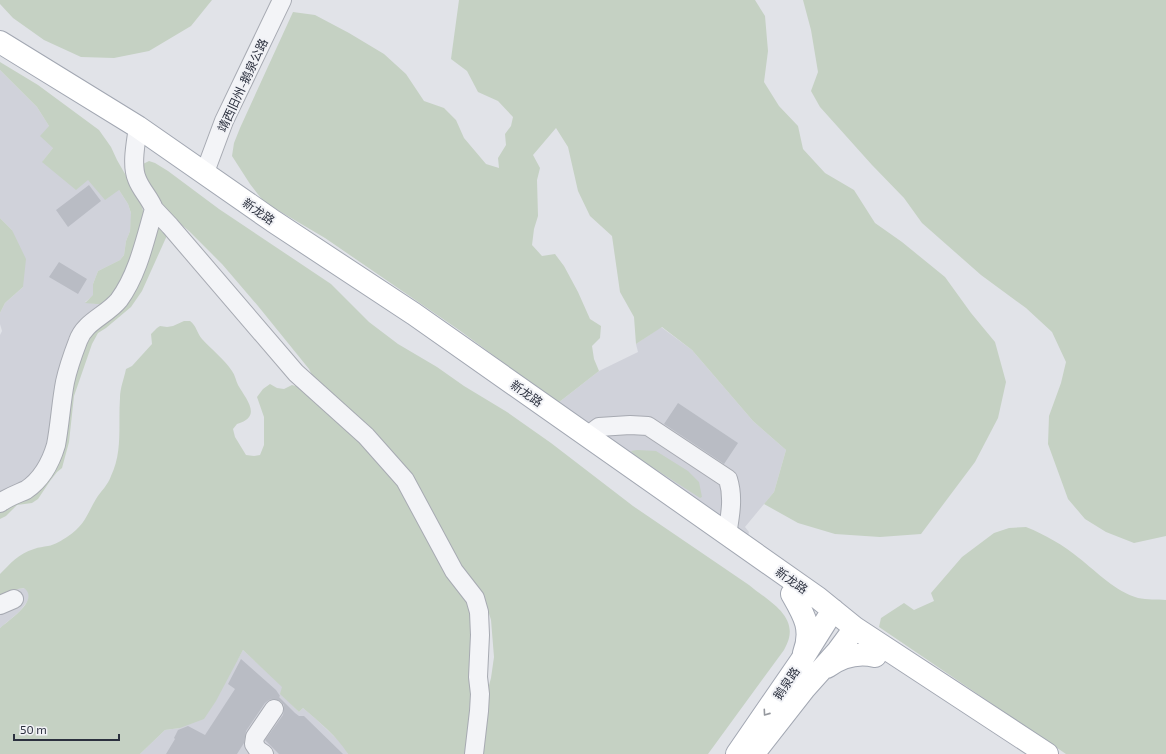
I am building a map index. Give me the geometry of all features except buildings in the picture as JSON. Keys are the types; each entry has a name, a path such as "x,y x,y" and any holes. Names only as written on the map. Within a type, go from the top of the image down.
{"main road":[{"name":"新龙路","path":"0,42 137,133 792,594 829,615"},
{"name":"新龙路","path":"0,54 204,172 273,221 414,314 727,535 829,615 851,633 875,656 1025,754"},
{"path":"792,594 803,613 809,633 808,642 801,661"},
{"name":"鹅泉路","path":"737,754 817,637 829,615"},
{"name":"新龙路","path":"851,633 1047,754"},
{"name":"鹅泉路","path":"754,754 804,689 851,633"},
{"path":"818,674 842,658 865,654 875,656"}],"street":[{"name":"靖西旧州-鹅泉公路","path":"204,172 224,121 282,0"},
{"path":"137,133 134,170 137,180 154,209 296,373 366,436 405,480 454,570 475,598 479,612 480,635 478,677 480,694 474,754"},
{"path":"0,503 8,497 23,491 34,484 39,479 53,454 58,434 65,381 78,340 82,332 118,302 125,290 140,256 154,209"},
{"path":"587,436 599,427 630,425 648,426 728,479 732,490 732,501 727,535"},
{"path":"264,754 258,750 254,744 255,737 274,709"}],"shaded area":[{"path":"0,70 37,107 49,126 53,148 43,161 88,180 119,190 128,204 131,213 131,221 124,255 120,260 98,271 93,284 94,295 85,302 107,304 34,474 0,496 0,335 2,331 0,324 0,313 5,303 23,287 12,230 0,218"},
{"path":"661,327 692,350 753,421 786,450 774,492 745,527 749,532 748,536 703,503 637,460 558,403 599,371 638,352 636,344"},
{"path":"25,588 29,591 30,596 27,602 19,612 0,628 0,598 18,589"},
{"path":"243,650 283,687 281,694 299,712 303,708 317,720 343,745 348,754 140,754 165,730 180,728 238,659"}],"green space":[{"path":"0,0 212,0 191,26 149,51 114,58 81,57 44,40 13,18 0,4"},
{"path":"459,0 755,0 765,16 768,51 764,82 779,106 798,126 803,149 825,173 854,190 875,223 902,242 945,277 971,313 995,342 1006,382 998,418 975,462 921,534 880,537 835,534 798,523 764,504 774,492 786,450 753,421 692,350 662,327 636,344 634,317 620,292 612,236 590,216 578,191 568,147 556,128 533,155 540,168 537,180 538,216 534,229 532,245 542,256 555,254 564,266 578,292 590,319 601,326 600,338 592,346 594,359 599,371 558,403 459,330 325,238 264,202 250,184 232,156 234,143 240,128 293,12 315,15 384,54 406,74 424,101 444,108 456,120 464,138 486,164 499,168 498,158 506,145 505,134 511,126 513,117 498,101 478,92 467,71 451,59"},
{"path":"803,0 1166,0 1166,536 1134,543 1106,532 1085,519 1068,499 1048,444 1049,416 1061,383 1066,362 1052,332 1026,308 981,275 922,223 904,198 820,107 811,91 818,72 811,30"},
{"path":"0,62 38,85 99,130 111,147 140,200 144,214 129,270 107,304 85,303 93,295 93,284 98,271 120,260 124,255 126,241 130,231 131,213 128,204 119,190 105,200 88,180 76,190 42,162 53,148 40,136 49,126 37,107 0,70"},
{"path":"149,161 168,171 219,209 331,284 369,322 398,344 507,412 551,443 633,506 749,585 777,607 788,621 790,629 786,646 708,754 480,754 486,696 491,678 494,657 491,620 481,595 467,576 449,543 315,381 309,369 258,306 222,264 189,231 168,213 148,190 141,165"},
{"path":"0,218 12,230 26,259 23,287 5,303 0,313"},
{"path":"157,222 169,231 142,291 131,307 98,333 92,344 74,396 69,442 62,468 50,481 38,499 32,503 17,505 6,516 0,519 0,509 34,492 77,359"},
{"path":"184,321 190,321 192,323 202,339 229,367 248,402 251,412 249,417 245,421 237,424 233,429 235,437 246,455 260,455 264,445 264,417 257,397 263,389 270,384 277,388 284,389 292,385 303,388 386,465 464,595 474,616 466,754 348,754 339,741 303,708 299,712 280,694 282,687 243,650 216,701 204,719 180,728 165,730 140,754 0,754 0,628 16,615 26,604 28,593 24,588 18,589 0,598 0,574 23,553 36,548 56,544 73,533 81,524 108,482 115,467 119,447 120,394 126,369 132,366 152,344 151,334 157,328 160,326 173,326"},
{"path":"631,451 656,451 688,471 699,482 702,497 700,498 635,456"},
{"path":"1026,527 1067,549 1122,591 1138,598 1166,600 1166,754 1066,754 879,627 881,618 904,603 914,610 934,601 931,593 962,557 994,533 1009,528"}]}
